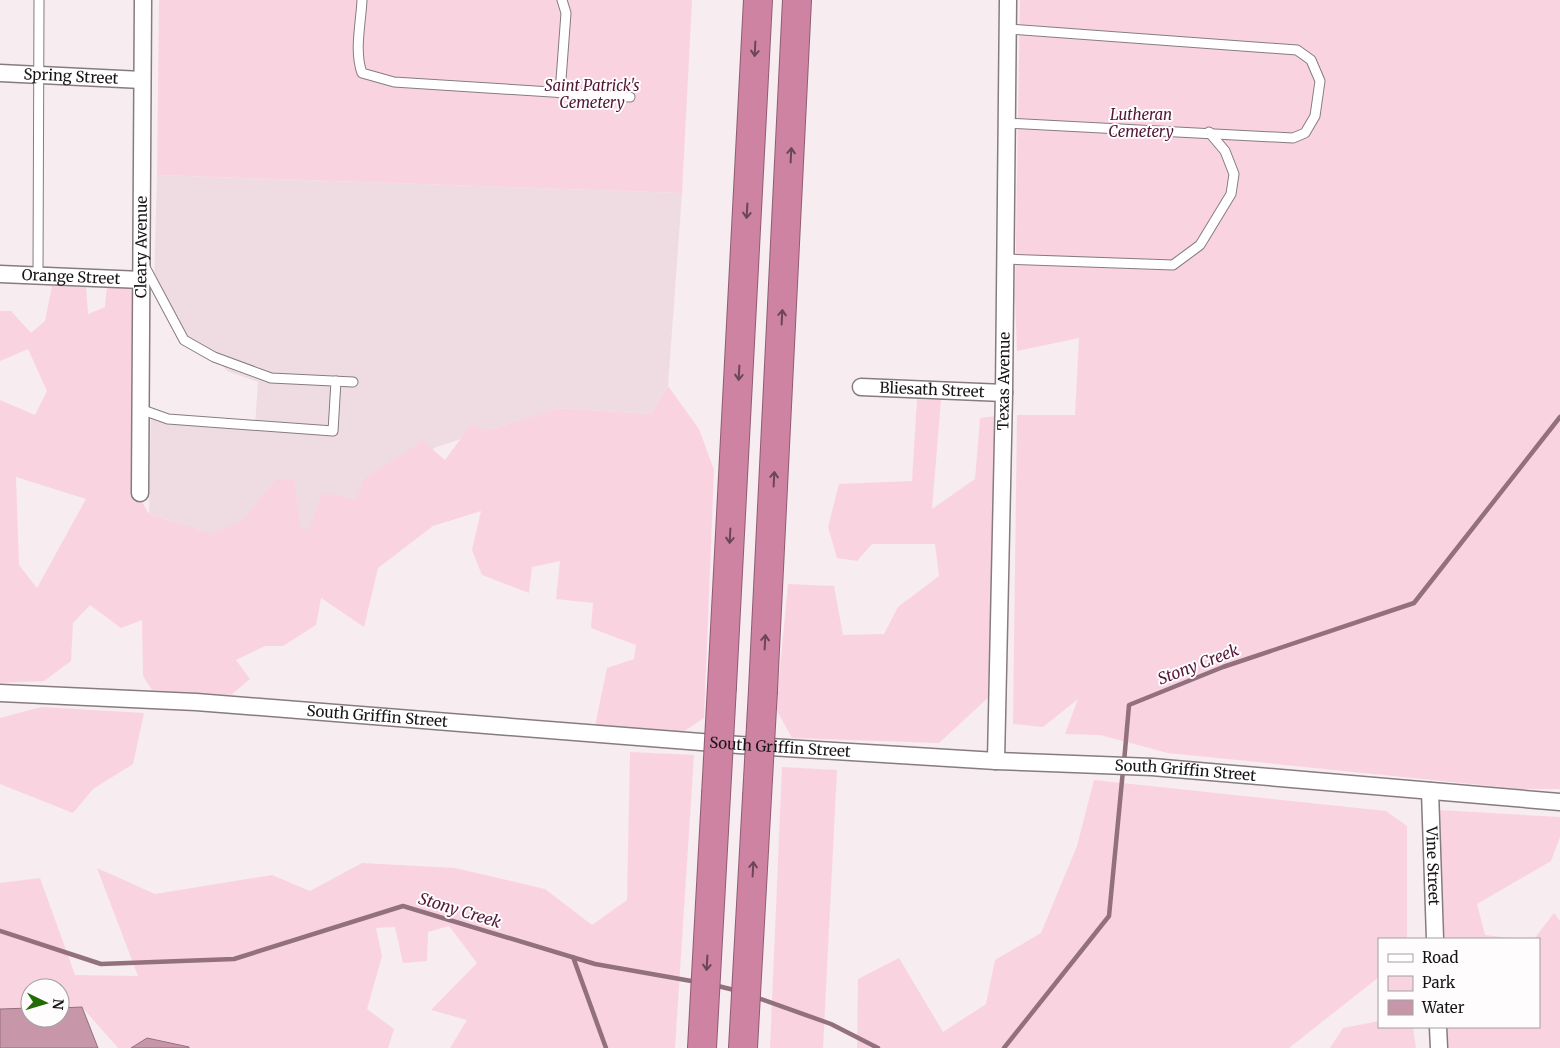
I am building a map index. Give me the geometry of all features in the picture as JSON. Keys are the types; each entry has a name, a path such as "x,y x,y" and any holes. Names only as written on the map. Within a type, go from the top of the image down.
{"highway":[{"path":"702,1048 758,0"},
{"path":"743,1048 763,690 797,0"},
{"path":"792,121 807,0"}],"street":[{"name":"Cleary Avenue","path":"140,493 143,0"},
{"name":"Texas Avenue","path":"996,761 1004,393 1005,123 1008,0"},
{"name":"Spring Street","path":"0,73 142,80"},
{"name":"Orange Street","path":"0,274 142,280"},
{"name":"Bliesath Street","path":"861,387 1004,393"},
{"name":"South Griffin Street","path":"0,694 196,702 739,745 996,761 1133,766 1560,802"},
{"name":"Vine Street","path":"1430,792 1435,938"},
{"path":"1438,1028 1439,1048"}],"lane":[{"path":"38,276 39,0"},
{"path":"362,0 359,53 362,73 394,82 630,97"},
{"path":"560,93 566,13 562,0"},
{"path":"1005,123 1209,132 1293,138 1305,133 1315,116 1320,81 1311,60 1297,50 1008,29"},
{"path":"1005,259 1173,266 1200,245 1231,194 1234,174 1225,151 1209,132"},
{"path":"142,262 184,340 214,357 271,378 353,382"},
{"path":"140,409 168,420 333,431 336,381"}],"shaded area":[{"path":"157,175 682,193 668,386 651,414 559,408 436,447 309,529 211,533 149,514 151,413 255,426 258,382 227,371 214,357 184,340 154,284"}],"green space":[{"name":"Saint Patrick's Cemetery","path":"159,0 692,0 682,193 157,175"},
{"name":"Lutheran Cemetery","path":"1020,0 1560,0 1560,789 1521,789 1168,753 1100,735 1065,734 1078,699 1043,727 1013,724 1017,415 1075,415 1079,338 1017,351 1015,297"},
{"path":"107,284 135,286 132,485 149,514 211,533 241,522 276,479 294,480 301,529 309,529 323,493 356,499 365,478 423,441 445,460 471,425 489,430 559,408 651,414 668,386 699,429 714,470 704,718 683,732 595,726 607,668 634,659 636,645 591,628 593,603 556,599 560,561 532,567 529,593 482,575 472,550 481,511 433,526 378,568 364,627 321,598 316,625 283,646 265,646 236,660 250,679 231,695 152,690 143,676 142,620 121,628 90,605 73,623 71,661 44,681 0,683 0,400 35,415 47,391 28,349 0,361 0,311 11,311 31,333 45,321 52,286 86,287 88,314 105,307","holes":["16,477 86,499 37,588 19,565"]},
{"path":"917,399 941,400 932,509 975,479 980,418 996,416 991,695 939,743 792,738 776,709 788,584 834,586 843,635 884,634 898,607 939,576 935,544 872,544 857,561 837,558 828,527 839,484 912,481"},
{"path":"41,707 144,713 133,764 93,789 73,813 0,784 0,718"},
{"path":"630,752 694,755 675,1048 450,1048 467,1020 431,1010 477,963 449,926 428,932 427,961 403,963 395,927 376,928 382,956 367,1009 394,1029 388,1048 189,1048 147,1038 131,1048 118,1048 82,1007 70,1008 70,978 20,978 20,1008 0,1009 0,883 40,878 75,975 138,976 97,868 155,894 272,875 310,891 362,863 455,868 545,889 592,925 627,900"},
{"path":"782,767 837,770 823,1048 770,1048"},
{"path":"1094,780 1386,811 1407,826 1407,938 1378,938 1378,978 1289,1048 857,1048 858,979 899,958 943,1032 986,1004 995,960 1041,933 1077,846"},
{"path":"1439,810 1560,817 1560,837 1551,861 1477,904 1485,935 1510,938 1443,938"},
{"path":"1554,913 1560,921 1560,1048 1447,1048 1447,1028 1540,1028 1540,938 1535,938"},
{"path":"1378,1021 1378,1028 1413,1028 1416,1048 1330,1048 1343,1028"}],"water":[{"path":"82,1007 98,1048 0,1048 0,1009 20,1008 20,1028 70,1028 70,1008"},
{"path":"147,1038 189,1047 189,1048 131,1048"}],"waterway":[{"name":"Stony Creek","path":"1124,762 1129,705 1223,667 1414,603 1560,417"},
{"name":"Stony Creek","path":"1004,1048 1109,916 1123,770"},
{"name":"Stony Creek","path":"0,931 101,964 234,959 403,906 595,964 697,982"},
{"path":"573,957 606,1048"},
{"name":"Stony Creek","path":"714,985 738,991"},
{"name":"Stony Creek","path":"755,997 831,1024 878,1048"}]}
